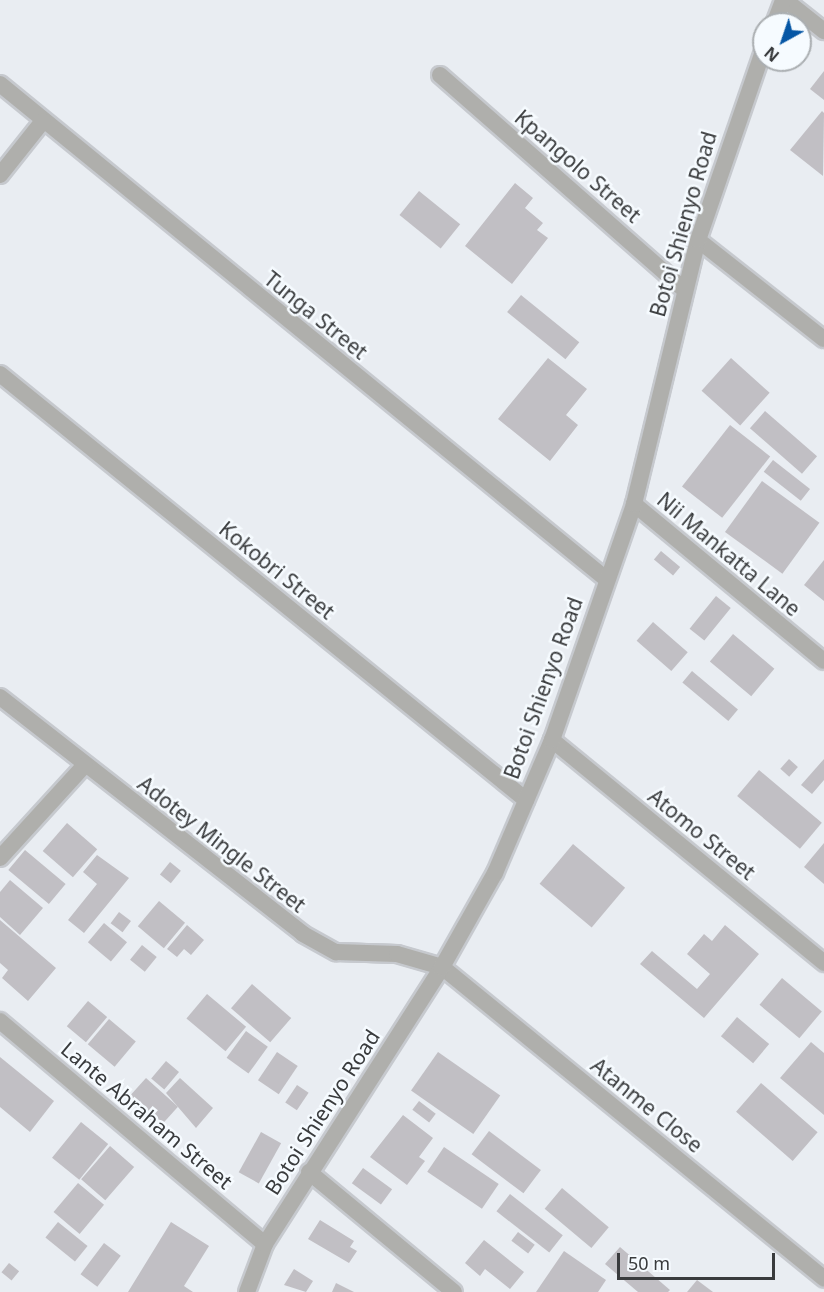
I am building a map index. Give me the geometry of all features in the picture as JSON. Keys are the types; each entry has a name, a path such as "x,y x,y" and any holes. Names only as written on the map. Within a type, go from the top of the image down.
{"street":[{"path":"784,0 824,32"},
{"name":"Botoi Shienyo Road","path":"247,1292 265,1244 442,967 495,873 552,740 633,504 698,240 756,72"},
{"name":"Kpangolo Street","path":"440,75 685,290"},
{"name":"Tunga Street","path":"0,84 606,579"},
{"path":"0,175 43,121"},
{"path":"698,240 824,339"},
{"name":"Kokobri Street","path":"0,374 525,800"},
{"name":"Nii Mankatta Lane","path":"633,504 824,661"},
{"name":"Adotey Mingle Street","path":"0,697 303,934 336,952 397,954 442,967"},
{"name":"Atomo Street","path":"552,740 824,963"},
{"path":"0,858 85,765"},
{"name":"Atanme Close","path":"442,967 824,1279"},
{"name":"Lante Abraham Street","path":"0,1021 265,1244"},
{"path":"309,1172 454,1292"}],"building":[{"path":"824,71 824,100 810,89"},
{"path":"822,111 824,113 823,176 790,150"},
{"path":"515,183 533,198 525,208 543,223 537,230 548,238 512,284 465,246"},
{"path":"419,191 460,224 441,248 399,215"},
{"path":"521,295 579,342 565,359 507,312"},
{"path":"548,358 587,389 566,415 578,425 550,461 498,419"},
{"path":"731,358 770,393 740,425 702,391"},
{"path":"765,411 817,456 802,474 750,428"},
{"path":"730,425 770,456 722,518 682,486"},
{"path":"773,460 810,489 801,501 764,472"},
{"path":"762,481 819,523 782,574 725,532"},
{"path":"661,551 680,567 673,575 654,559"},
{"path":"824,560 824,601 804,585"},
{"path":"716,596 731,608 704,641 690,629"},
{"path":"653,622 688,652 671,671 637,641"},
{"path":"733,634 774,669 751,696 710,662"},
{"path":"692,671 738,710 728,721 682,682"},
{"path":"789,759 798,767 789,777 780,769"},
{"path":"824,759 824,780 812,794 801,785"},
{"path":"759,770 822,823 800,849 737,796"},
{"path":"67,823 97,849 73,877 43,851"},
{"path":"824,843 824,884 804,867"},
{"path":"573,844 625,888 592,928 540,884"},
{"path":"25,850 66,884 49,904 8,870"},
{"path":"97,855 129,878 84,933 68,920 97,884 83,872"},
{"path":"170,862 181,871 171,883 160,874"},
{"path":"10,880 43,908 20,935 0,917 0,892"},
{"path":"159,901 185,923 164,948 138,926"},
{"path":"119,912 131,921 123,932 111,923"},
{"path":"0,920 56,968 28,1001 2,978 8,970 0,963"},
{"path":"104,923 127,942 111,961 88,942"},
{"path":"187,925 204,940 191,955 184,949 177,957 167,949"},
{"path":"725,925 759,954 704,1018 640,964 652,951 697,989 710,974 687,954 704,934 712,941"},
{"path":"142,945 157,957 145,972 130,960"},
{"path":"782,978 822,1011 799,1038 760,1005"},
{"path":"252,984 291,1018 270,1042 231,1008"},
{"path":"207,994 246,1027 225,1051 186,1019"},
{"path":"88,1001 107,1017 86,1042 67,1026"},
{"path":"737,1017 769,1044 753,1063 721,1036"},
{"path":"109,1019 136,1041 115,1067 88,1044"},
{"path":"246,1031 268,1047 248,1074 227,1058"},
{"path":"811,1042 824,1053 824,1115 780,1078"},
{"path":"277,1052 298,1066 279,1094 258,1080"},
{"path":"438,1052 500,1096 473,1134 411,1091"},
{"path":"0,1057 54,1101 30,1132 0,1107"},
{"path":"166,1061 179,1072 164,1090 151,1079"},
{"path":"146,1078 178,1107 159,1128 127,1099"},
{"path":"180,1078 213,1108 196,1128 166,1093"},
{"path":"761,1083 818,1132 793,1161 736,1112"},
{"path":"297,1085 309,1093 297,1110 285,1102"},
{"path":"419,1101 436,1114 429,1122 412,1110"},
{"path":"403,1115 433,1138 419,1157 425,1161 407,1185 370,1157"},
{"path":"81,1122 108,1144 79,1180 52,1158"},
{"path":"489,1131 541,1170 523,1193 472,1154"},
{"path":"261,1132 281,1143 259,1183 239,1172"},
{"path":"110,1146 134,1167 105,1200 81,1179"},
{"path":"444,1147 499,1184 482,1209 427,1172"},
{"path":"363,1168 392,1189 381,1205 352,1183"},
{"path":"78,1183 104,1205 80,1234 54,1212"},
{"path":"562,1188 609,1227 591,1248 545,1209"},
{"path":"510,1194 563,1235 549,1253 496,1211"},
{"path":"320,1220 354,1241 350,1247 357,1251 349,1263 308,1239"},
{"path":"58,1222 88,1246 75,1261 45,1238"},
{"path":"171,1222 209,1246 184,1286 193,1292 128,1292"},
{"path":"518,1232 535,1245 528,1253 511,1241"},
{"path":"484,1240 524,1272 510,1289 485,1269 480,1276 465,1263"},
{"path":"104,1243 121,1256 97,1287 81,1274"},
{"path":"620,1247 670,1290 668,1292 638,1292 605,1264"},
{"path":"564,1251 606,1280 598,1292 536,1292"},
{"path":"9,1263 19,1271 12,1281 1,1272"},
{"path":"294,1269 313,1281 306,1292 284,1285"},
{"path":"697,1280 713,1292 687,1292"},
{"path":"336,1283 354,1292 332,1292"}]}
